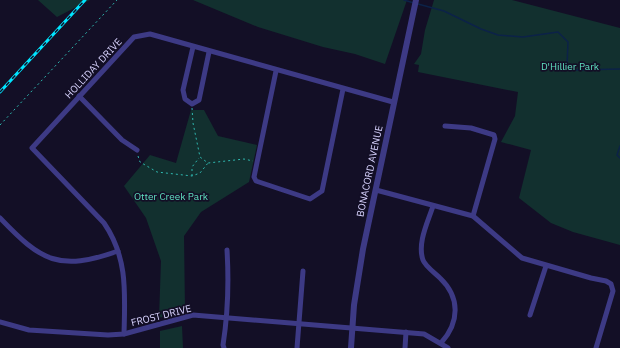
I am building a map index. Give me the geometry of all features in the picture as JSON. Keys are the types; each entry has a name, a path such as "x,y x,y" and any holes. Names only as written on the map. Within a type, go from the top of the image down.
{"street":[{"name":"BONACORD AVENUE","path":"351,348 352,327 364,249 393,102 411,16 416,0"},
{"name":"HOLLIDAY DRIVE","path":"124,334 123,269 118,250 112,236 104,223 32,148 134,37 150,34 276,71 393,102"},
{"path":"193,47 183,90 185,99 192,104 199,100 209,52"},
{"path":"276,71 254,176 256,181 310,199 322,191 343,89"},
{"path":"79,96 122,140 137,150"},
{"path":"445,126 472,128 494,135 495,139 473,216"},
{"path":"376,190 473,216 522,258 546,266 606,281 611,284 613,291 596,348"},
{"path":"433,206 422,239 421,251 423,261 448,285 453,295 457,311 454,323 442,343"},
{"path":"0,218 32,249 57,260 78,262 118,250"},
{"path":"224,348 223,345 227,316 229,282 227,250"},
{"path":"530,315 546,266"},
{"path":"297,348 303,271"},
{"name":"FROST DRIVE","path":"0,322 29,330 108,335 124,334 193,315 227,316 424,334 442,343 448,348"},
{"path":"405,348 406,332"}],"path":[{"path":"0,125 117,0"},
{"path":"192,104 193,123 200,157 208,163 244,159 257,162"},
{"path":"137,150 140,162 157,172 192,176 200,174 208,163"},
{"path":"192,176 192,166 200,157"}],"green space":[{"path":"38,0 90,0 57,17"},
{"path":"193,0 407,0 385,64 355,54 323,47 258,27"},
{"name":"D'Hillier Park","path":"434,0 512,0 620,28 620,245 573,232 551,223 519,198 531,150 501,142 515,116 518,92 418,72 419,65 414,64 421,54 425,30"},
{"name":"Otter Creek Park","path":"191,110 204,110 218,136 257,145 249,182 201,212 184,236 185,310 159,318 161,261 146,218 124,186 150,155 176,163"},
{"path":"182,326 183,348 160,348 160,331"}],"waterway":[{"path":"404,0 414,3"},
{"path":"418,4 444,11 481,29 498,35 523,37 558,32 568,42 567,65 574,70 620,69"},
{"path":"620,146 617,155 620,158"}],"railway":[{"path":"0,92 85,0"}]}
